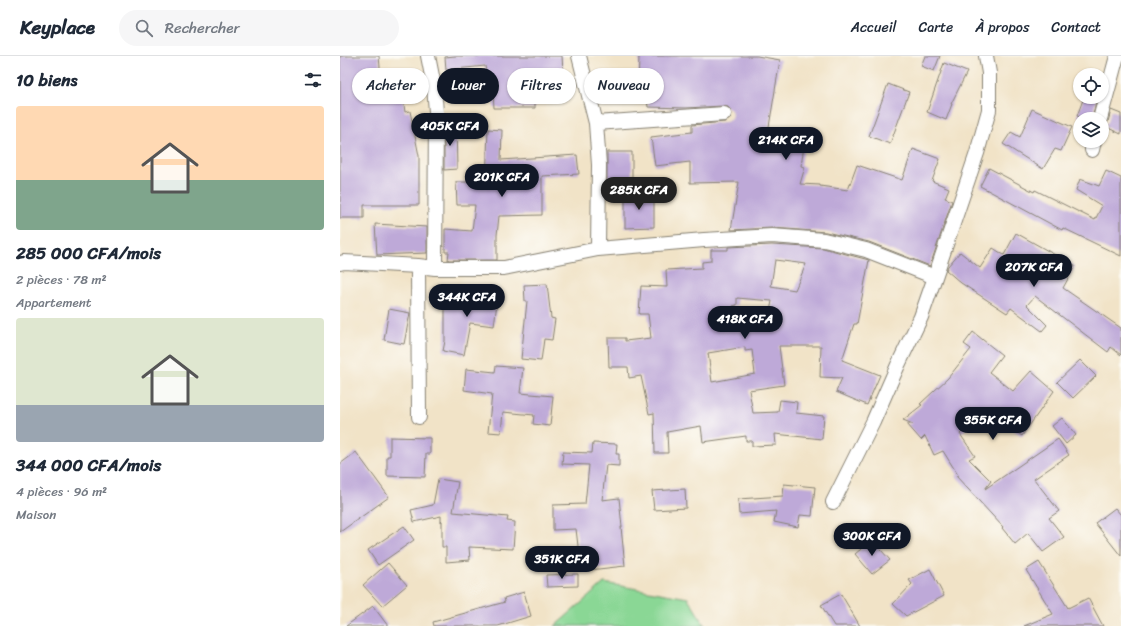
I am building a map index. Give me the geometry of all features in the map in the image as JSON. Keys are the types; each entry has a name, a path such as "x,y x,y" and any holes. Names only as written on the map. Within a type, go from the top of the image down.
{"street":[{"path":"428,56 434,86 436,112 435,268"},
{"path":"580,56 596,124 599,165 598,249"},
{"path":"833,502 873,422 921,317 935,277 977,153 989,110 989,73 986,56"},
{"path":"1102,112 1117,56"},
{"path":"596,124 724,114"},
{"path":"340,263 344,262 435,268 504,268 598,249 772,236 824,240 866,250 935,277"},
{"path":"418,266 419,417"}],"green space":[{"path":"604,583 688,598 705,626 555,626"}],"building":[{"path":"340,56 379,56 380,68 352,68 352,104 404,104 405,112 410,111 419,156 419,205 364,205 364,218 340,218"},
{"path":"562,56 563,68 507,68 507,104 535,104 535,108 494,108 494,104 499,104 499,68 485,68 485,66 446,68 445,57"},
{"path":"639,56 757,56 780,60 767,139 783,142 786,130 806,133 801,166 805,167 800,184 820,185 848,190 857,165 902,180 913,149 940,159 932,181 949,188 945,198 952,201 930,266 869,242 826,232 773,228 731,230 739,182 690,183 690,162 655,166 651,137 692,132 692,125 725,122 731,118 731,110 728,107 723,106 686,108 648,107 648,104 664,104 664,68 639,68"},
{"path":"925,56 940,56 934,71 921,66"},
{"path":"944,63 967,72 951,104 946,120 927,112"},
{"path":"888,84 909,92 890,144 869,136"},
{"path":"1081,104 1095,104 1094,112 1078,112"},
{"path":"1032,109 1072,127 1061,151 1055,149 1043,169 1003,144 1011,132 1020,137"},
{"path":"1111,110 1121,114 1121,134 1109,128"},
{"path":"444,123 456,123 457,169 444,170"},
{"path":"488,129 502,130 501,160 577,155 579,174 542,176 542,215 499,216 497,260 448,260 449,252 445,252 445,229 472,231 475,205 457,205 456,182 486,182"},
{"path":"607,152 632,152 632,183 607,183"},
{"path":"989,168 1034,192 1035,190 1095,220 1102,206 1076,190 1080,179 1099,186 1106,171 1121,178 1121,256 1063,228 1062,230 980,186"},
{"path":"625,195 654,195 654,227 625,228"},
{"path":"375,224 427,227 427,253 377,255"},
{"path":"1016,233 1075,266 1063,288 1121,328 1121,355 1111,347 1108,352 1035,296 1027,305 1047,325 1042,331 1011,308 1007,313 961,283 946,270 960,252 980,268 993,248 1004,255"},
{"path":"772,245 823,248 869,260 857,324 854,324 842,360 880,375 867,405 836,392 842,378 820,377 821,346 779,346 784,385 749,390 753,413 778,412 780,400 797,402 796,413 824,416 822,439 775,434 776,445 752,446 752,441 746,441 746,436 703,442 701,426 667,432 668,453 655,453 654,413 649,414 641,376 629,378 628,367 609,367 608,338 625,338 625,341 651,338 648,314 639,314 641,286 667,287 666,270 702,268 702,262 711,261 711,250 728,250 728,247","holes":["775,260 806,264 795,290 771,286","737,298 772,301 767,327 737,330 733,306 737,305","745,347 745,351 752,350 755,374 712,382 708,353"]},
{"path":"547,284 551,318 555,319 552,340 544,339 541,361 521,359 527,301 525,301 524,285"},
{"path":"478,292 498,295 494,326 470,323 464,355 443,351 445,341 445,295 478,295"},
{"path":"389,309 410,313 404,344 384,340"},
{"path":"973,332 1002,355 989,372 1013,391 1031,371 1054,391 1022,436 987,411 960,434 975,456 969,459 991,481 985,489 1058,439 1069,455 1034,479 1059,511 1049,518 1064,537 1043,552 1028,533 1015,544 1002,528 1003,527 956,476 958,475 943,451 934,455 925,436 921,440 907,424 913,424 903,420 922,405 920,404 948,378 971,349 964,344"},
{"path":"1080,360 1096,376 1073,398 1057,382"},
{"path":"496,366 523,368 520,393 553,396 550,426 533,424 534,415 503,412 501,433 488,432 492,394 464,390 466,369 495,372"},
{"path":"1062,418 1076,435 1066,444 1052,426"},
{"path":"390,437 430,438 430,454 426,454 425,477 387,476 387,456 390,456"},
{"path":"593,443 617,444 616,454 619,454 619,466 606,465 602,500 619,498 625,566 581,571 576,529 553,530 553,505 585,504 589,465 562,464 563,452 592,453"},
{"path":"356,452 389,497 340,532 340,464"},
{"path":"438,479 458,482 453,512 508,517 507,521 515,522 513,549 469,547 470,560 446,562 446,547 442,547 441,516 414,522 411,510 433,505"},
{"path":"784,484 815,487 812,516 800,515 798,527 774,522 776,511 739,514 738,499 783,496"},
{"path":"685,489 686,508 654,510 652,491"},
{"path":"1115,508 1121,515 1121,556 1095,523"},
{"path":"404,526 414,540 378,565 368,550"},
{"path":"872,540 890,560 872,574 855,554"},
{"path":"1039,562 1068,608 1088,598 1103,626 1024,626 1053,614 1026,570"},
{"path":"388,563 407,585 382,606 363,585"},
{"path":"930,569 944,596 906,616 893,604 912,584 909,580"},
{"path":"578,574 578,586 547,587 546,575"},
{"path":"524,592 531,616 498,626 434,626 433,622 505,602 504,598"},
{"path":"841,594 860,626 834,626 821,605"},
{"path":"373,606 388,626 346,626"}]}
